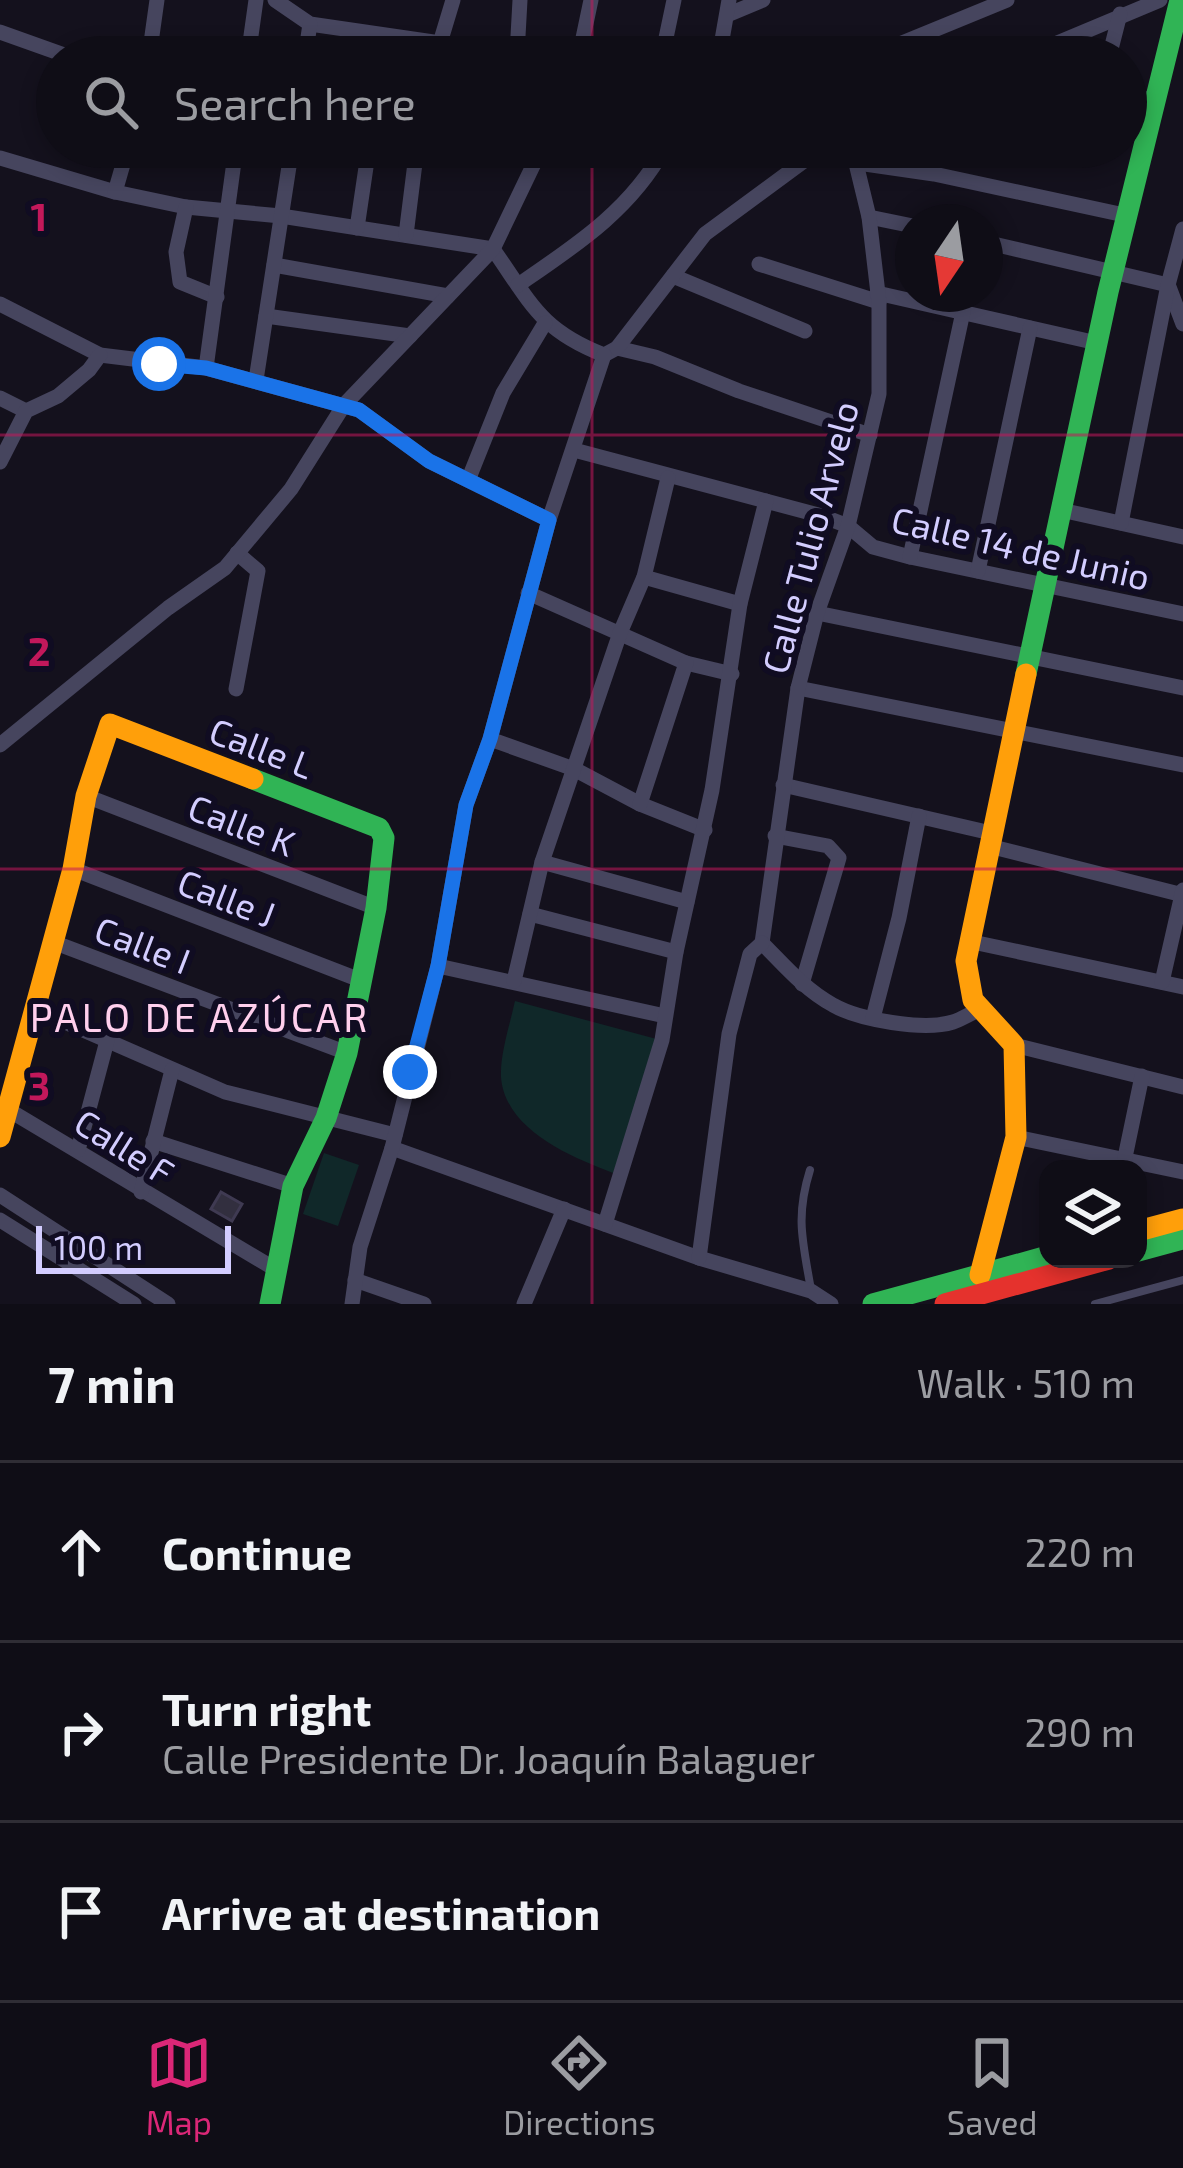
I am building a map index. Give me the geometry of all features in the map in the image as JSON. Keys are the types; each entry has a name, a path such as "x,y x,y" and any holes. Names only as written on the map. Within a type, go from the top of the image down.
{"street":[{"path":"152,36 157,0"},
{"path":"251,36 256,0"},
{"path":"275,0 310,24 386,36"},
{"path":"438,36 453,0"},
{"path":"519,36 520,0"},
{"path":"583,36 591,0"},
{"path":"666,36 674,0"},
{"path":"728,8 763,0"},
{"path":"919,36 1006,0"},
{"path":"1071,36 1160,0"},
{"path":"1147,121 1180,0"},
{"path":"1114,36 1120,14"},
{"path":"308,36 310,24"},
{"path":"0,32 36,45"},
{"path":"1147,99 1156,101"},
{"path":"0,158 186,207 281,216 493,249 544,323 577,345 655,357 870,435"},
{"path":"115,192 122,168"},
{"path":"206,368 233,168"},
{"path":"256,380 289,168"},
{"path":"357,227 366,168"},
{"path":"406,235 414,168"},
{"path":"0,745 168,608 225,568 291,489 344,405 493,249 531,168"},
{"path":"518,285 586,239 626,203 650,168"},
{"path":"354,1304 360,1247 393,1142 438,966 466,805 490,739 549,520 611,352 705,234 795,168"},
{"name":"Calle Tulio Arvelo","path":"699,1258 729,1034 750,954 762,943 798,688 817,613 848,526 879,394 878,297 858,168"},
{"path":"909,168 1129,215"},
{"path":"1133,168 1129,215 1097,343 963,975 979,1010 1014,1045 1183,1087"},
{"path":"186,207 176,252 180,282 217,297"},
{"path":"869,217 895,222"},
{"path":"1120,523 1183,230"},
{"path":"1003,246 1168,285"},
{"path":"759,264 895,300"},
{"path":"274,265 448,296"},
{"path":"673,276 805,331"},
{"path":"1168,285 1183,323"},
{"path":"0,304 100,355 206,368 359,410 429,461 549,520"},
{"path":"910,557 963,312 1097,343"},
{"path":"266,316 410,336"},
{"path":"469,478 503,393 544,323"},
{"path":"978,571 1030,328"},
{"path":"0,462 26,411 58,396 100,355"},
{"path":"0,398 26,411"},
{"name":"Calle 14 de Junio","path":"574,450 848,526 872,547 1183,614"},
{"path":"514,981 542,862 620,633 644,578 668,478"},
{"path":"605,1224 656,1061 705,830 740,604 766,501"},
{"path":"1061,510 1183,536"},
{"path":"236,689 258,571 237,554"},
{"path":"644,578 740,604"},
{"path":"528,593 686,663 732,674"},
{"path":"817,613 1183,688"},
{"path":"640,804 686,663"},
{"path":"798,688 1183,765"},
{"name":"Calle L","path":"86,796 110,724 379,828 384,838 376,908"},
{"path":"490,739 574,769 640,804 705,830"},
{"path":"783,785 919,816 1183,893 1162,982"},
{"path":"0,1137 73,869 86,796"},
{"name":"Calle K","path":"86,796 376,908"},
{"path":"873,1018 919,816"},
{"path":"775,836 828,846 839,858 802,984"},
{"path":"542,862 687,902"},
{"name":"Calle J","path":"73,869 360,980"},
{"path":"269,1304 293,1186 326,1118 347,1053 376,908"},
{"path":"530,914 676,952"},
{"path":"968,941 1183,987"},
{"name":"Calle I","path":"53,942 347,1053"},
{"path":"762,943 802,984 836,1007 873,1018 951,1023 979,1010"},
{"path":"438,966 665,1016"},
{"path":"37,1010 224,1092 326,1118 699,1258 811,1292 831,1304"},
{"path":"78,1150 107,1041"},
{"path":"980,1274 1016,1137 1014,1045"},
{"path":"142,1192 172,1070"},
{"path":"1124,1160 1142,1076"},
{"name":"Calle F","path":"7,1109 275,1268"},
{"path":"1016,1137 1107,1160"},
{"path":"153,1141 293,1186"},
{"path":"1147,1167 1183,1172"},
{"path":"0,1195 168,1304"},
{"path":"524,1304 564,1209"},
{"path":"1147,1229 1183,1219"},
{"path":"0,1220 134,1304"},
{"path":"1147,1249 1183,1240"},
{"path":"873,1304 1039,1258"},
{"path":"945,1304 1075,1268"},
{"path":"356,1280 424,1304"}],"lane":[{"path":"810,1170 798,1227 811,1292"},
{"path":"1095,1304 1183,1280"}],"green space":[{"path":"515,1001 664,1041 613,1173 543,1139 514,1112 501,1077"},
{"path":"324,1153 359,1165 338,1226 303,1214"}],"building":[{"path":"221,1192 242,1204 232,1221 211,1209"}],"traffic: fast":[{"path":"1147,134 1180,0"},
{"path":"1026,674 1139,168"},
{"path":"253,779 379,828 384,838 376,908 347,1053 326,1118 293,1186 270,1304"},
{"path":"1147,1249 1183,1239"},
{"path":"873,1304 1039,1258"}],"traffic: slow":[{"path":"980,1275 1016,1137 1014,1045 973,1000 966,961 1026,674"},
{"path":"0,1137 73,869 86,796 110,724 253,779"},
{"path":"1147,1229 1183,1219"}],"traffic: jam":[{"path":"945,1304 1076,1268"}],"district":[{"name":"PALO DE AZÚCAR","path":"200,1016"}],"route":[{"path":"159,364 206,368 359,410 429,461 549,520 490,739 466,805 438,966 410,1072"}]}
